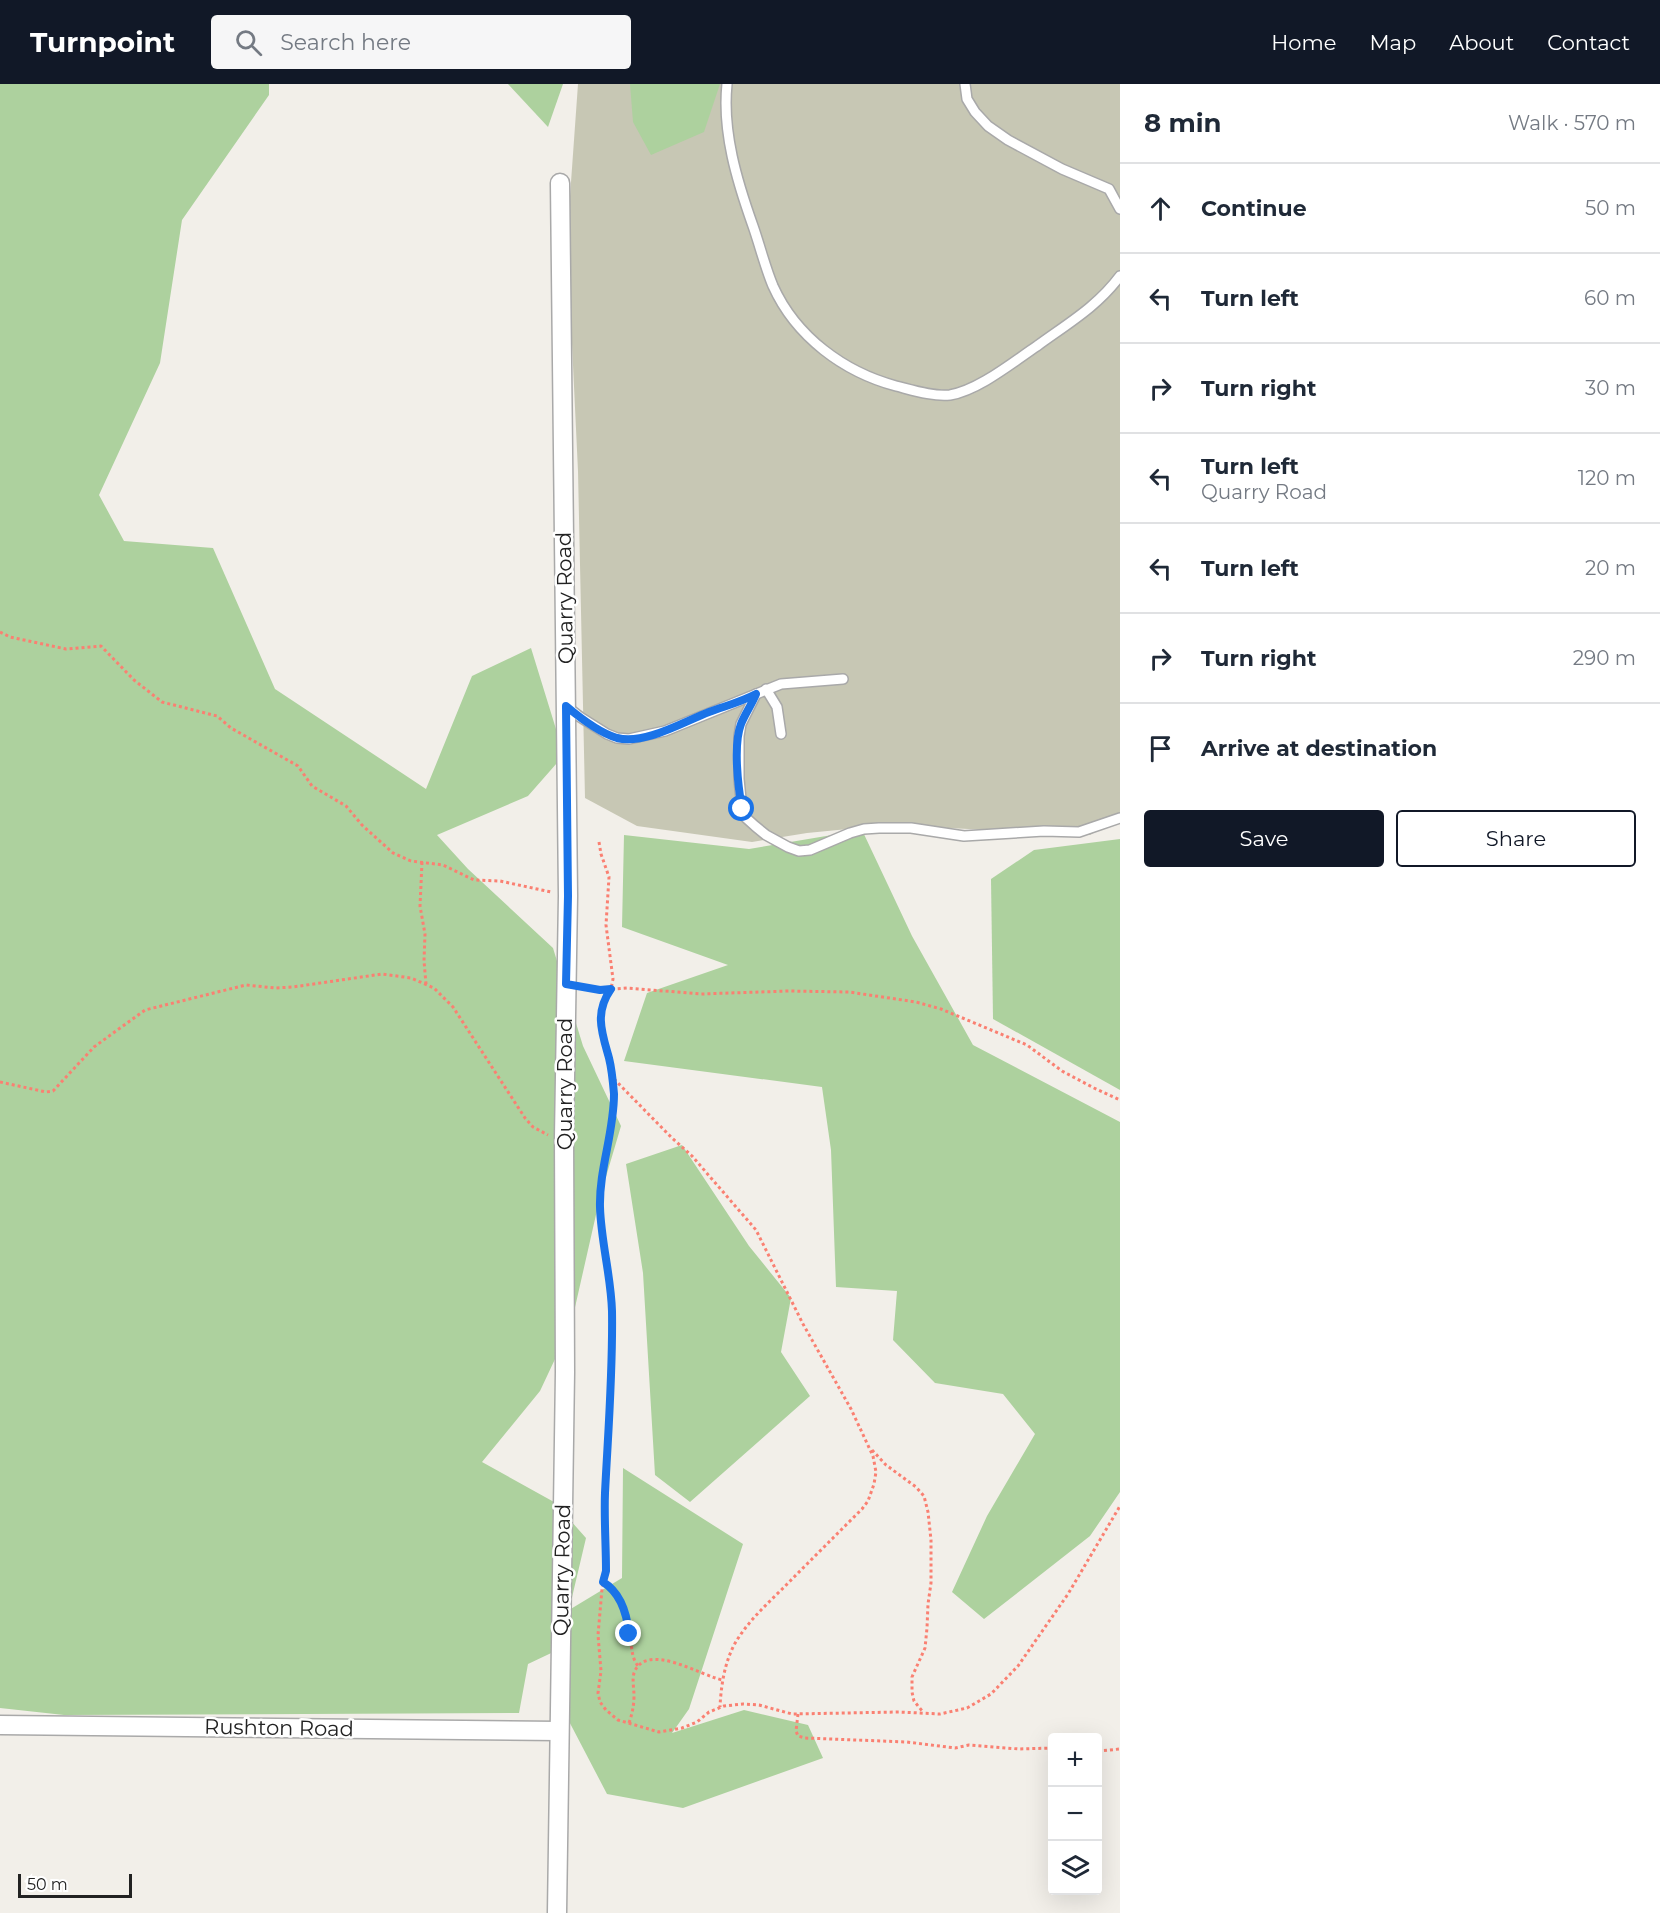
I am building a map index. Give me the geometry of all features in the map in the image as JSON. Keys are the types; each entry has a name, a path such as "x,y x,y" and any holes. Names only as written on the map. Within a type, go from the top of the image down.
{"street":[{"name":"Quarry Road","path":"557,1913 565,1372 564,1137 568,896 560,183"},
{"name":"Rushton Road","path":"0,1725 559,1731"}],"lane":[{"path":"727,84 728,140 748,213 774,287 796,323 816,345 852,368 881,382 950,395 987,380 1014,363 1094,305 1120,276"},
{"path":"965,84 968,99 975,112 988,126 1008,140 1062,169 1109,189 1120,209"},
{"path":"566,706 607,734 629,739 665,731 781,684 843,680"},
{"path":"766,689 777,707 781,734"},
{"path":"756,694 741,724 739,736 742,809 745,817 755,826 788,848 799,851 810,850 864,829 911,828 964,836 1044,831 1079,832 1120,818"}],"path":[{"path":"0,632 10,637 66,649 101,646 134,680 162,702 217,716 231,728 298,766 312,786 346,806 362,825 393,853 411,861 443,865 474,880 500,881 568,896"},
{"path":"600,842 601,854 609,877 606,925 612,970 611,989 604,999 601,1022 603,1043 613,1078 613,1114 600,1207 612,1314 610,1414 605,1492 606,1571 598,1625 601,1671 598,1693 600,1702 606,1710 618,1720 658,1732 682,1728 697,1722 709,1712 720,1707 743,1704 759,1705 792,1714 899,1712 940,1714 968,1708 991,1694 1018,1666 1054,1615 1120,1506"},
{"path":"422,862 420,906 425,934 426,984"},
{"path":"0,1082 46,1092 53,1091 94,1047 145,1011 246,986 293,987 382,974 411,978 434,988 453,1007 525,1118 533,1127 547,1135 564,1137"},
{"path":"566,984 600,990 627,988 701,994 789,991 849,992 916,1002 941,1009 1027,1046 1062,1071 1120,1100"},
{"path":"613,1078 692,1156 756,1230 803,1324 869,1446 876,1472 868,1501 752,1621 736,1641 723,1680 720,1707"},
{"path":"869,1446 886,1466 916,1487 924,1496 928,1512 931,1540 931,1583 927,1628 925,1648 912,1677 914,1701 924,1713"},
{"path":"603,1582 614,1591 622,1605 628,1622 633,1655 638,1666"},
{"path":"628,1723 633,1710 634,1672 638,1666 648,1660 672,1662 714,1679 723,1680"},
{"path":"798,1714 796,1731 798,1736 805,1738 907,1742 955,1748 969,1745 1048,1749"},
{"path":"1102,1751 1120,1749"}],"shaded area":[{"path":"578,84 1120,84 1120,818 1090,835 889,825 807,833 752,842 637,826 585,798 578,471 567,238"}],"green space":[{"path":"0,84 269,84 269,95 182,220 160,363 99,495 124,541 213,548 275,689 426,789 472,676 531,648 564,755 528,796 437,835 468,869 553,948 583,1046 621,1126 600,1197 571,1325 540,1391 482,1462 554,1502 586,1538 569,1610 622,1578 623,1468 743,1544 689,1709 672,1733 744,1710 808,1725 823,1758 683,1808 607,1794 561,1706 566,1646 528,1664 519,1713 64,1715 0,1708"},
{"path":"508,84 563,84 548,127"},
{"path":"630,84 720,84 704,132 651,155 633,122"},
{"path":"862,830 912,936 973,1045 1120,1122 1120,1492 1090,1536 984,1619 952,1592 987,1516 1035,1434 1003,1394 935,1383 893,1340 897,1291 836,1287 831,1150 822,1087 624,1061 647,993 728,965 622,927 624,835 749,849"},
{"path":"1120,839 1120,1090 993,1019 991,879 1034,850"},
{"path":"682,1145 749,1246 791,1298 781,1352 810,1396 690,1502 655,1475 643,1273 626,1164"}],"route":[{"path":"629,1634 628,1622 619,1599 614,1591 603,1582 606,1571 605,1492 610,1414 612,1314 600,1207 614,1096 613,1076 603,1043 601,1010 604,999 611,989 600,990 566,984 568,896 566,706 607,734 629,739 665,731 756,694 741,724 739,736 742,809"}]}
